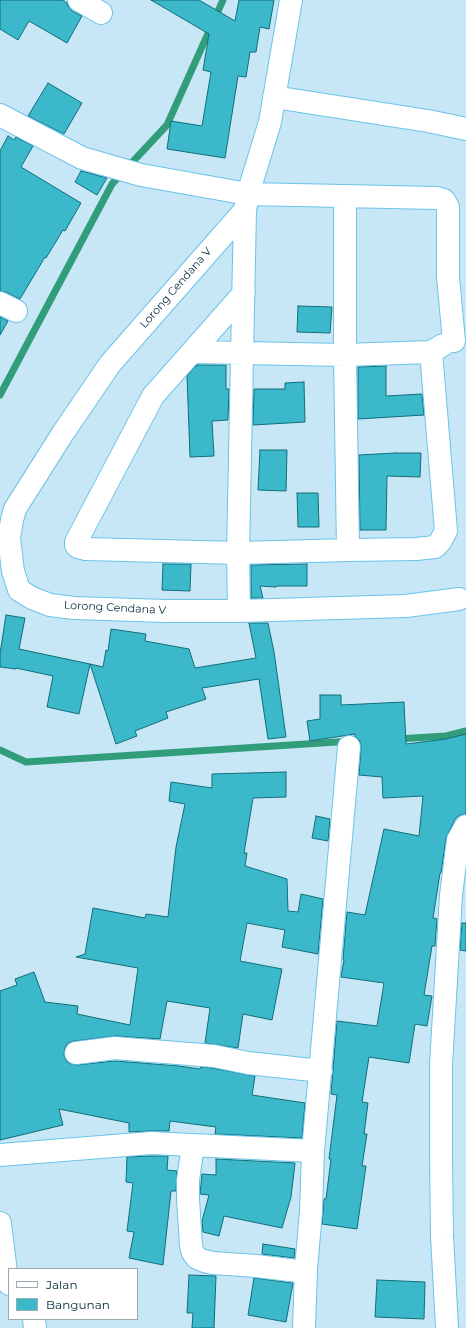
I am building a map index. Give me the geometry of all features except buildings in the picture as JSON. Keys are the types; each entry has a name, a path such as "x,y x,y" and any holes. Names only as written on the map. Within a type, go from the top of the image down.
{"street":[{"path":"79,0 101,13"},
{"path":"239,611 238,553 247,202 270,122 291,0"},
{"path":"274,97 428,121 466,129"},
{"path":"0,114 82,158 141,175 247,202 345,197 437,198 444,200 447,203 448,277 460,339 430,352 345,356 243,352 192,352"},
{"path":"345,197 345,356 348,550"},
{"name":"Lorong Cendana V","path":"247,202 110,364 63,433 15,509 9,538 13,571 9,589 50,605 74,608 165,611 239,611 406,606 459,599"},
{"path":"244,293 153,396 76,542 78,547 86,549 238,553 416,549 435,547 440,542 446,531 430,352"},
{"path":"304,1328 313,1151 349,747"},
{"path":"447,1328 442,1236 441,1065 451,895 458,840 466,826"},
{"path":"76,1053 115,1048 214,1056 248,1063 320,1071"},
{"path":"0,1155 151,1143 313,1151"},
{"path":"193,1145 188,1180 188,1199 191,1246 197,1258 204,1262 306,1272"},
{"path":"0,1223 8,1281"}],"waterway":[{"path":"0,395 112,184 167,125 223,0"},
{"path":"397,739 446,736 466,731"},
{"path":"0,750 26,762 368,740"}]}
